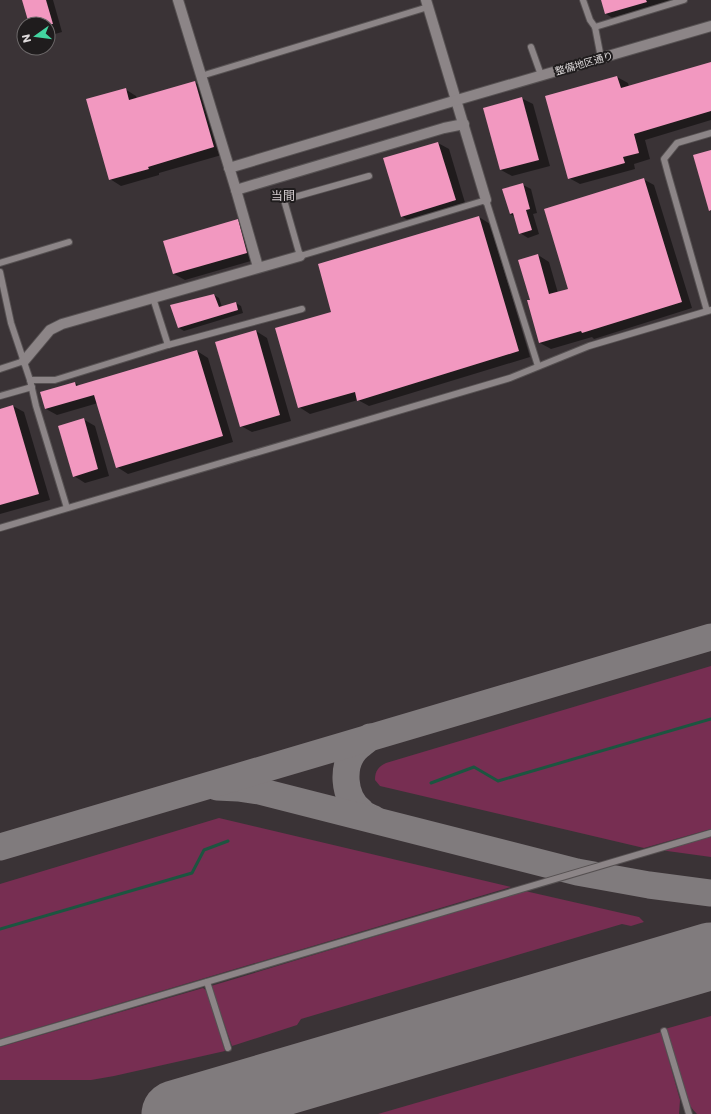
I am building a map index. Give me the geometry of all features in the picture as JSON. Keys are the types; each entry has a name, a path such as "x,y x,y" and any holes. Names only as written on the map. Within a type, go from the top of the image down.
{"street":[{"path":"178,0 258,267"},
{"path":"427,4 486,200"},
{"name":"整備地区通り","path":"229,168 711,26"},
{"path":"236,190 444,128 464,124"},
{"path":"24,361 50,330 62,324 300,256"}],"lane":[{"path":"583,0 590,20 595,27 601,58"},
{"path":"595,27 684,0"},
{"path":"201,76 427,4"},
{"path":"531,47 541,75"},
{"path":"0,528 503,380 589,346 709,311 664,158 677,143 711,133"},
{"path":"369,176 284,200 300,256 486,200 538,366"},
{"path":"0,263 69,242"},
{"path":"0,272 11,323 30,380 36,406 67,508"},
{"path":"153,298 168,345"},
{"path":"30,380 55,380 168,345 302,309"},
{"path":"0,369 24,361"},
{"path":"0,396 32,387"},
{"path":"0,1043 711,833"},
{"path":"207,982 228,1048"},
{"path":"664,1031 689,1114"}],"shaded area":[{"path":"711,666 711,829 644,848 380,786 375,780 378,770 386,763"},
{"path":"219,818 511,887 0,1039 0,884"},
{"path":"711,836 711,857 660,850"},
{"path":"525,891 639,917 644,922 631,926 622,924 301,1019 297,1025 232,1046 211,986"},
{"path":"203,988 207,991 225,1051 91,1080 0,1080 0,1047"},
{"path":"711,1016 711,1114 697,1114 685,1097 673,1062 665,1029"},
{"path":"661,1032 680,1100 679,1114 378,1114"}],"building":[{"path":"22,0 46,0 51,16 27,16"},
{"path":"601,0 646,0 647,2 605,14"},
{"path":"711,62 711,111 634,134 639,153 623,157 625,163 568,179 545,96 617,76 621,88"},
{"path":"195,81 214,147 148,167 149,169 109,180 86,99 126,88 129,100"},
{"path":"522,97 539,160 500,170 483,108"},
{"path":"438,142 456,200 401,217 383,158"},
{"path":"711,150 711,210 709,211 693,155"},
{"path":"644,178 682,302 582,333 581,331 539,343 527,300 530,300 518,260 538,254 549,294 568,289 544,209"},
{"path":"523,183 530,209 526,210 532,230 519,234 513,213 510,214 502,189"},
{"path":"479,216 519,351 357,401 355,392 298,408 275,328 331,312 318,264"},
{"path":"238,219 247,253 173,274 163,241"},
{"path":"214,294 219,307 236,302 238,310 178,328 170,305"},
{"path":"256,330 280,415 240,427 215,342"},
{"path":"197,350 223,436 116,468 94,395 45,409 40,392 75,382 76,386"},
{"path":"13,405 39,494 0,505 0,409"},
{"path":"84,418 98,469 73,477 58,426"}],"waterway":[{"path":"431,783 474,767 498,781 711,719"},
{"path":"0,929 192,873 204,850 228,841"}],"taxiway":[{"path":"0,847 711,637"},
{"path":"370,737 356,749 351,756 346,772 346,781 351,798 355,805 364,814 374,819"},
{"path":"217,787 259,791 577,872 649,885 711,893"}],"runway":[{"path":"175,1114 711,956"}],"district":[{"name":"当間","path":"283,196"}]}
